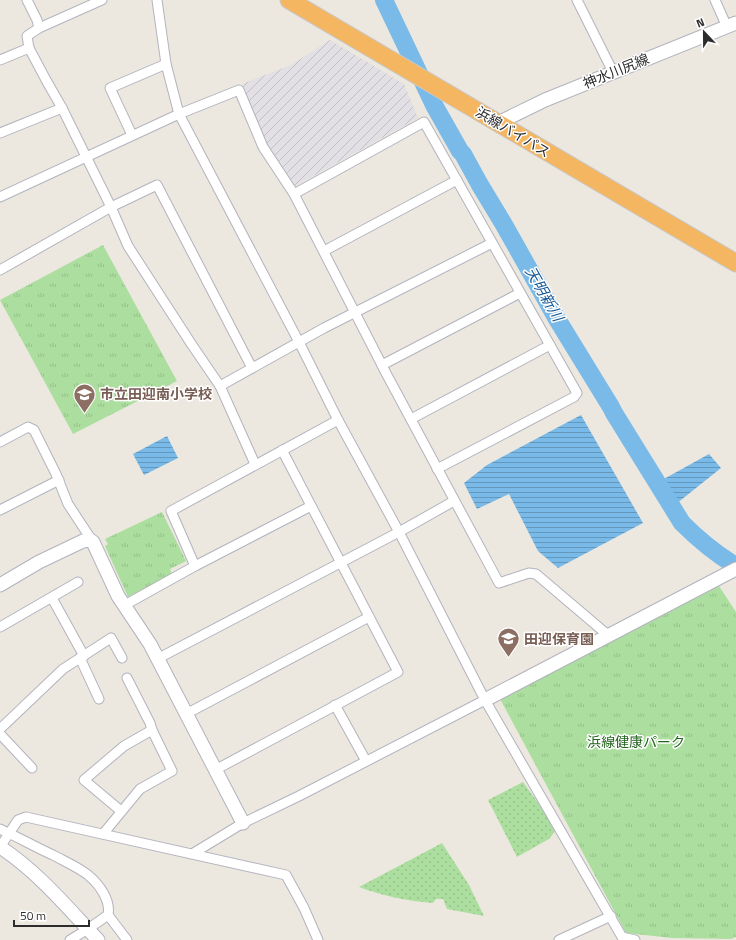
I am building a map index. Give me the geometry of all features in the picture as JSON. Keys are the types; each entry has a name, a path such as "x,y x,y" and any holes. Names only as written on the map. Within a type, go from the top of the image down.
{"highway":[{"name":"浜線バイパス","path":"289,0 594,181 736,263"}],"street":[{"path":"27,0 37,20 39,28"},
{"path":"102,0 39,28 27,36 29,48 62,108 111,207 128,246 220,386 255,464"},
{"path":"156,0 166,64 179,114 299,342 338,420 399,532 485,700 623,939 635,940"},
{"path":"577,0 613,72"},
{"path":"715,0 731,25"},
{"name":"神水川尻線","path":"498,123 545,100 731,25"},
{"path":"0,60 29,48"},
{"path":"132,135 110,88 166,64"},
{"path":"0,197 132,135 239,90 264,147 294,194 382,366 499,584 529,573 536,574 609,636"},
{"path":"0,133 62,108"},
{"path":"294,194 424,122 577,394 574,397 437,469"},
{"path":"324,251 457,180"},
{"path":"0,270 111,207 157,185 252,368"},
{"path":"220,386 324,328 492,243"},
{"path":"382,366 520,293"},
{"path":"411,420 550,345"},
{"path":"195,566 171,511 338,420"},
{"path":"0,442 28,428 34,430 59,480 68,504 93,542 118,596 150,644 243,823"},
{"path":"215,770 398,672 282,450"},
{"path":"0,510 59,480"},
{"path":"157,658 341,563 454,501"},
{"path":"124,606 195,566 311,506"},
{"path":"0,585 40,562 83,541 90,540 93,542"},
{"path":"192,854 243,823 299,796 736,569"},
{"path":"0,627 78,582"},
{"path":"52,598 82,657 99,699"},
{"path":"186,714 369,617"},
{"path":"0,729 58,674 111,638 122,658"},
{"path":"103,834 140,789 172,771 127,678"},
{"path":"336,705 366,761"},
{"path":"121,811 84,780 124,746 152,730"},
{"path":"0,734 32,768"},
{"path":"98,940 44,881 0,847 18,820 26,817 286,875 304,908 318,940"},
{"path":"0,829 64,861 88,875 99,886 109,909 108,915 70,940"},
{"path":"108,915 127,940"},
{"path":"559,940 611,916"}],"shaded area":[{"path":"330,40 404,84 418,118 295,186 266,142 242,84 291,65"}],"green space":[{"path":"103,245 177,381 73,434 0,300"},
{"path":"162,512 186,561 170,569 172,574 128,597 105,546 108,544 105,539"},
{"name":"浜線健康パーク","path":"719,586 736,612 736,937 731,939 672,938 626,933 500,699"},
{"path":"523,782 557,829 549,839 517,857 488,800"},
{"path":"442,843 469,885 484,916 447,909 443,899 436,899 433,903 414,901 396,898 359,887"}],"water":[{"path":"581,415 643,523 558,568 538,551 509,494 477,509 464,483 487,465"},
{"path":"167,436 178,458 144,475 133,454"},
{"path":"709,454 721,468 676,504 662,480"}],"waterway":[{"name":"天明新川","path":"384,0 434,105 460,151 503,223 557,319 682,523 708,546 736,566"}],"place":[{"name":"市立田迎南小学校","path":"85,414"},
{"name":"田迎保育園","path":"509,658"}]}
